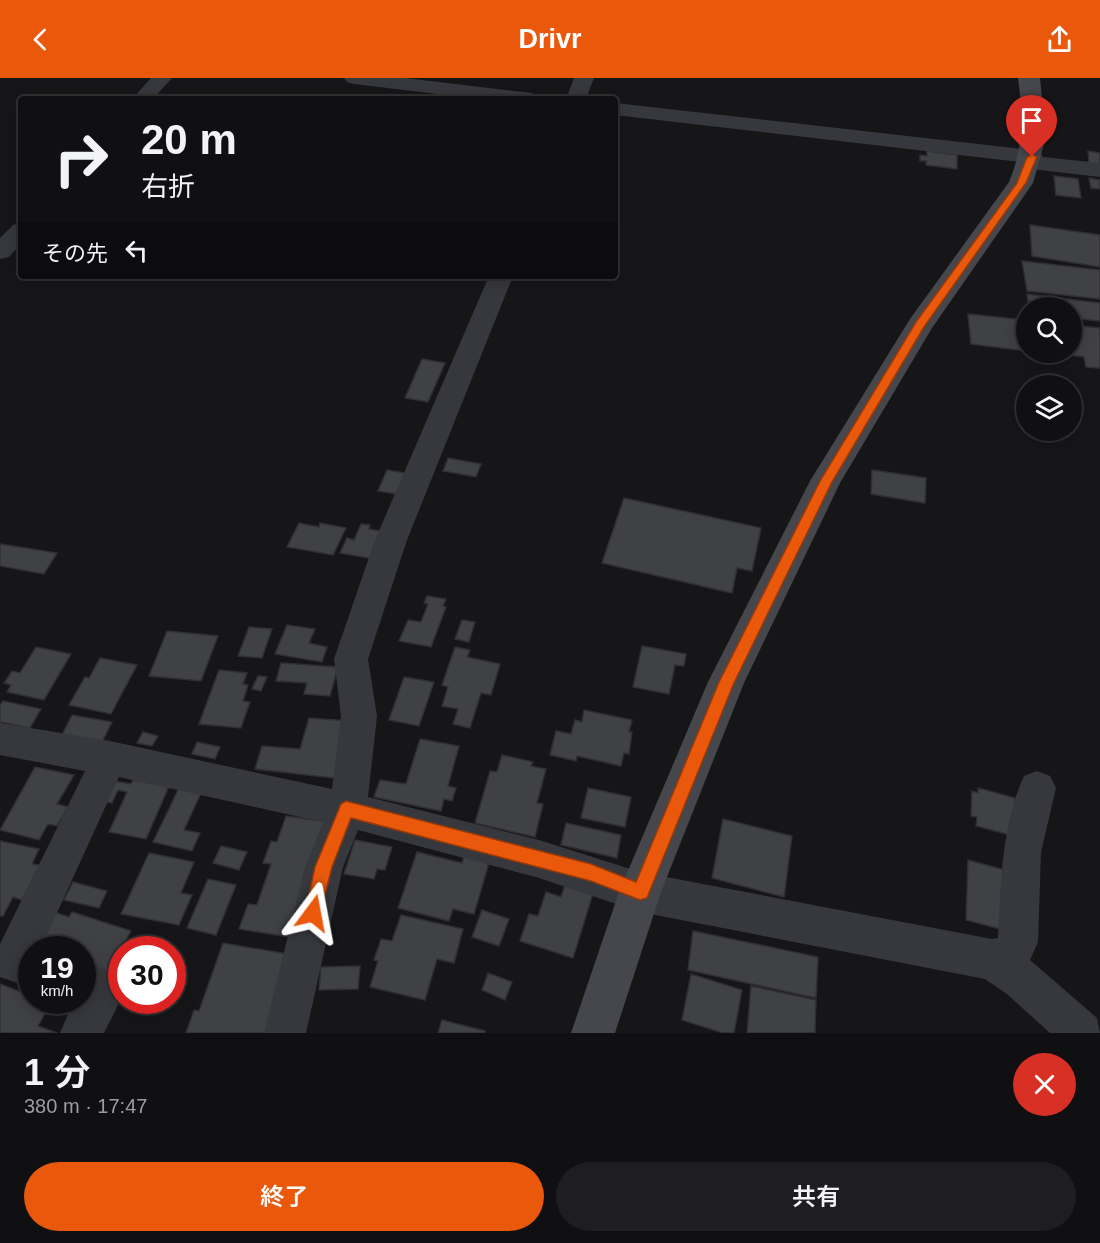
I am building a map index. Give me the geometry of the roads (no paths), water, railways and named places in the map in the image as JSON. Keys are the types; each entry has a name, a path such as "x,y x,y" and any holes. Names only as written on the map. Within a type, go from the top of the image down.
{"main road":[{"path":"593,1033 640,892 726,682 826,481 920,325 1022,183 1034,143 1029,78"}],"street":[{"path":"145,96 162,78"},
{"path":"354,78 506,96"},
{"path":"577,96 584,78"},
{"path":"618,109 1031,159 1100,170"},
{"path":"0,252 18,233"},
{"path":"285,1033 324,867 346,809 359,716 351,658 391,540 500,279"},
{"path":"0,739 110,758 346,809 591,873 640,892 992,960 1022,979 1082,1033"},
{"path":"25,936 110,758"},
{"path":"992,960 1011,956 1018,942 1022,852 1037,788"},
{"path":"18,951 13,962 18,963"},
{"path":"96,987 103,989 96,1003"},
{"path":"81,1033 90,1014"}]}
